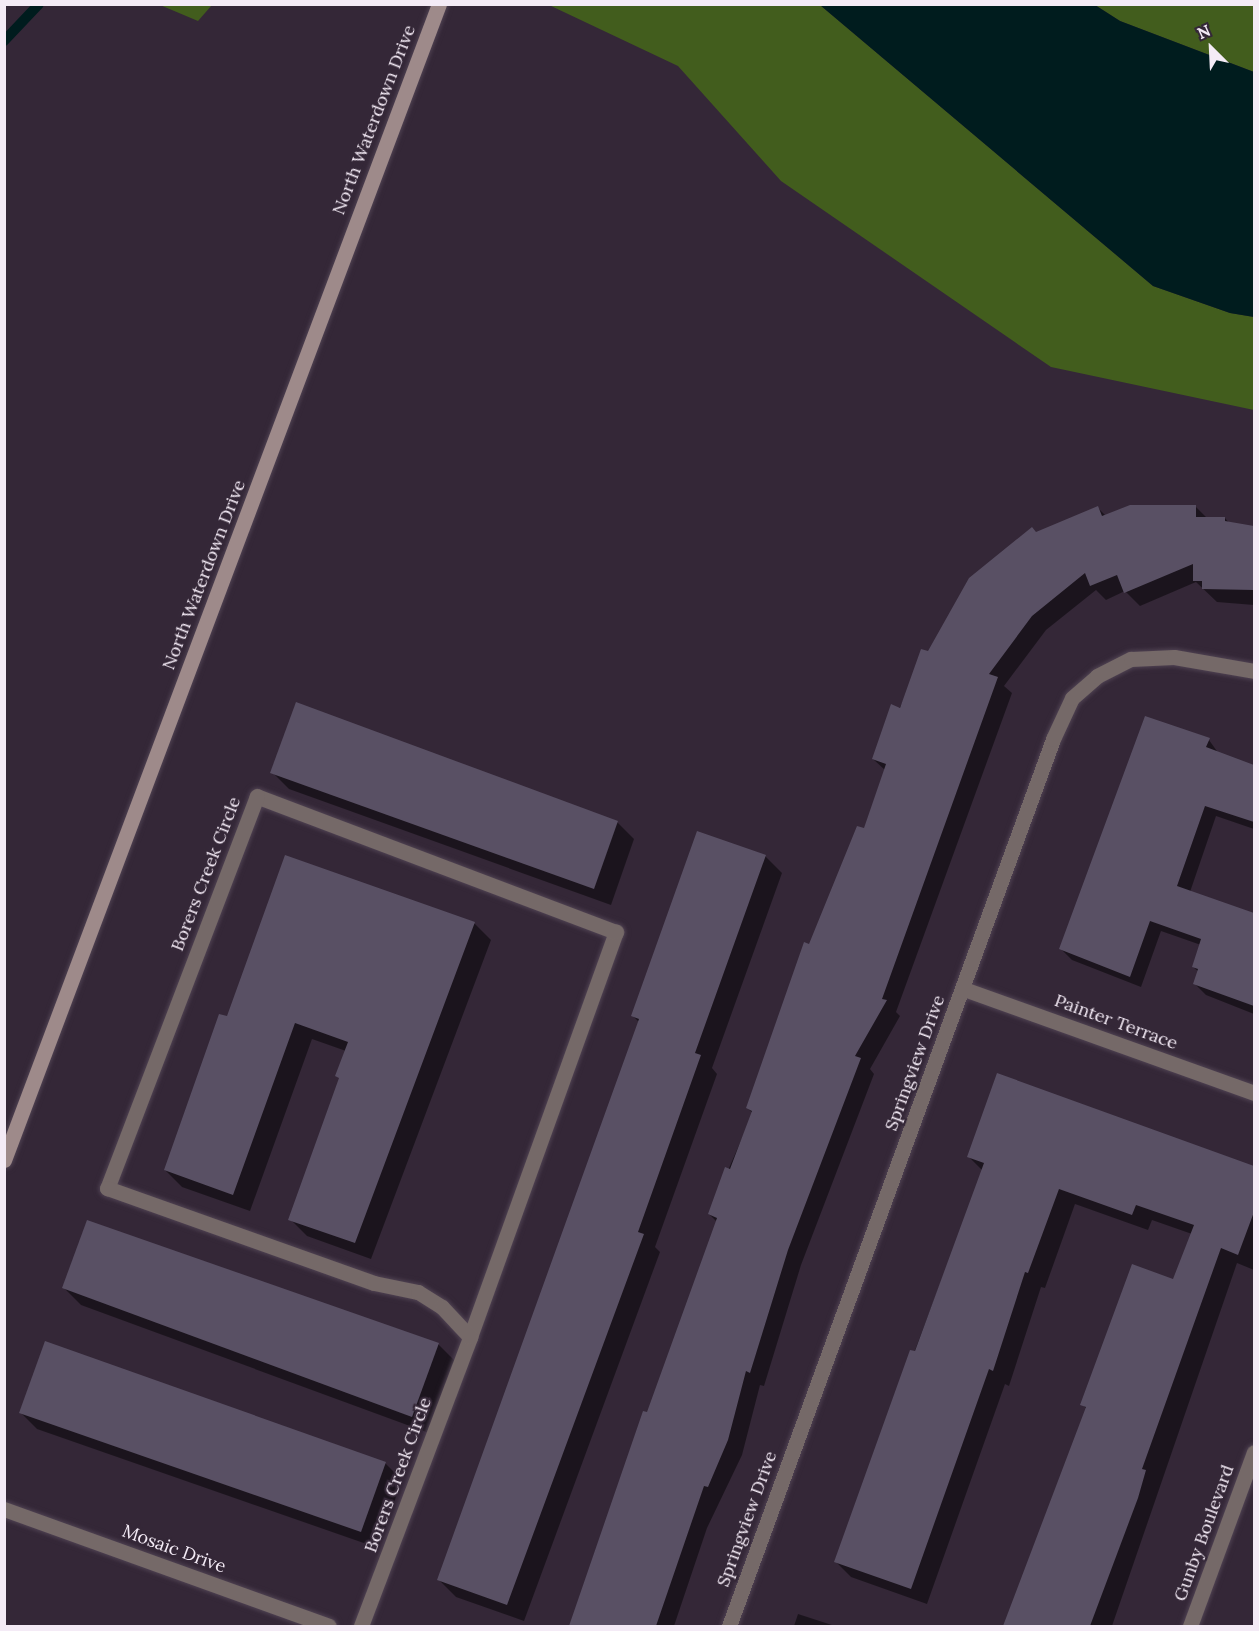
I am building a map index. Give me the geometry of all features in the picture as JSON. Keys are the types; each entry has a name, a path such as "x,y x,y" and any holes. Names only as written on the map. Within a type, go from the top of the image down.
{"main road":[{"name":"North Waterdown Drive","path":"4,1160 439,4"}],"street":[{"name":"Springview Drive","path":"729,1626 1053,739 1072,698 1096,676 1131,659 1174,657 1254,671"},
{"name":"Borers Creek Circle","path":"362,1626 470,1337 616,932 257,796 107,1188 374,1283 418,1292 442,1308 470,1337"},
{"name":"Painter Terrace","path":"963,989 1254,1093"},
{"name":"Gunby Boulevard","path":"1190,1626 1254,1452"},
{"name":"Mosaic Drive","path":"4,1509 329,1626"}],"green space":[{"path":"160,5 212,5 198,21"},
{"path":"549,5 820,5 1153,286 1230,313 1254,317 1254,410 1051,367 781,181 678,66"},
{"path":"1095,5 1254,5 1254,72 1120,21"}],"shaded area":[{"path":"820,5 1095,5 1120,21 1254,72 1254,317 1230,313 1153,286"}],"building":[{"path":"1130,505 1196,505 1196,517 1225,517 1225,521 1254,526 1254,590 1202,589 1202,581 1193,581 1193,564 1124,593 1117,575 1090,586 1085,573 1032,616 989,674 998,677 882,999 887,1000 855,1056 861,1058 788,1250 750,1373 746,1371 728,1440 708,1487 704,1486 656,1626 569,1626 643,1411 647,1412 717,1218 708,1214 725,1167 730,1169 752,1111 746,1108 804,942 809,944 857,826 864,828 886,764 872,759 891,704 900,708 921,649 928,651 969,578 1032,527 1036,532 1098,506 1102,516"},
{"path":"296,702 618,821 594,889 270,773"},
{"path":"1145,716 1210,738 1206,747 1254,765 1254,822 1205,806 1177,886 1254,913 1254,1006 1193,984 1198,969 1192,967 1201,939 1150,921 1130,977 1059,949"},
{"path":"697,831 766,855 695,1053 701,1055 638,1232 644,1234 507,1605 437,1580 639,1019 631,1016"},
{"path":"285,855 475,922 355,1243 288,1220 339,1078 335,1076 348,1042 295,1023 233,1195 164,1170 219,1014 227,1016"},
{"path":"997,1073 1254,1166 1254,1212 1238,1255 1221,1248 1142,1469 1146,1470 1138,1498 1090,1626 1003,1626 1086,1407 1080,1405 1132,1264 1173,1279 1194,1225 1136,1205 1132,1215 1059,1189 1028,1273 1025,1272 993,1371 989,1369 911,1589 834,1562 910,1350 915,1351 984,1163 967,1157"},
{"path":"87,1220 439,1343 412,1417 62,1288"},
{"path":"45,1341 386,1462 361,1532 19,1413"}],"waterway":[{"path":"4,41 39,4"}]}
